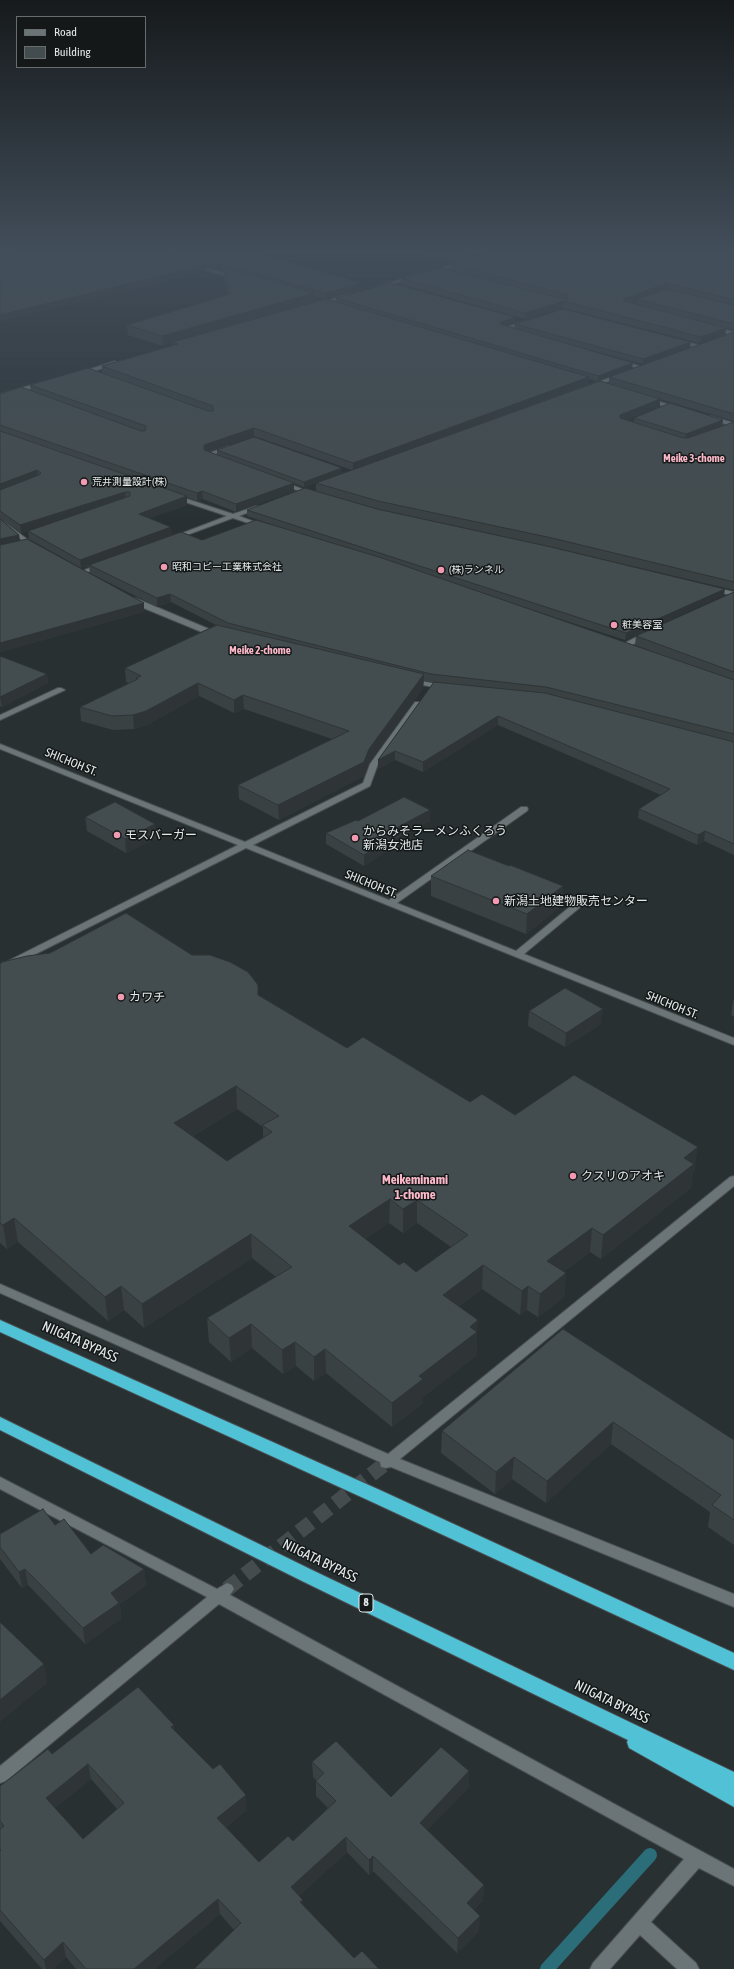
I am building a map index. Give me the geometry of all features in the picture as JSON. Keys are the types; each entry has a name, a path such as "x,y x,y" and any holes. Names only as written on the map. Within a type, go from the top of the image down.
{"highway":[{"name":"NIIGATA BYPASS","path":"0,1326 376,1496 734,1662"},
{"name":"NIIGATA BYPASS","path":"0,1422 299,1571 539,1686 734,1782"},
{"path":"539,1686 734,1798"}],"street":[{"path":"681,342 700,347"},
{"path":"686,352 707,344"},
{"path":"582,390 645,367 611,359"},
{"path":"72,375 123,361"},
{"path":"87,371 101,376"},
{"path":"0,396 50,382"},
{"path":"588,382 610,388"},
{"path":"20,391 27,393"},
{"path":"639,397 682,410"},
{"path":"655,411 668,406"},
{"path":"704,416 733,425"},
{"path":"719,430 733,425"},
{"path":"222,460 207,455 234,446"},
{"path":"273,480 299,492 318,495"},
{"path":"299,492 317,486"},
{"path":"165,493 271,529"},
{"path":"167,541 268,504"},
{"path":"0,521 20,538 42,552"},
{"path":"20,538 28,535"},
{"path":"22,546 30,544"},
{"path":"80,573 109,562"},
{"path":"704,587 734,595"},
{"path":"720,602 734,595"},
{"path":"127,598 207,631 222,635"},
{"path":"625,645 652,633"},
{"path":"402,679 427,692 454,688"},
{"path":"0,718 61,690"},
{"path":"0,969 367,784 374,764 427,692"},
{"name":"SHICHOH ST.","path":"0,746 734,1042"},
{"path":"389,904 524,809"},
{"path":"517,955 574,907"},
{"path":"387,1462 734,1180"},
{"path":"0,1288 387,1462 734,1601"},
{"path":"0,1483 223,1592 734,1878"},
{"path":"0,1776 223,1592"},
{"path":"599,1969 697,1857"},
{"path":"639,1923 690,1969"}],"building":[{"path":"173,342 471,342 589,377 353,463 254,428 204,445 204,450 294,483 236,504 202,491 197,493 0,425 0,394 21,387 141,431 145,431 146,426 30,385 88,368 208,411 213,411 213,406 102,366 178,344"},
{"path":"483,342 561,342 633,363 598,376"},
{"path":"580,342 691,342 643,359"},
{"path":"707,342 734,342 734,414 609,377"},
{"path":"600,381 660,399 620,415 620,418 683,438 688,438 734,422 734,582 552,538 378,501 316,483"},
{"path":"670,403 723,420 686,434 634,418"},
{"path":"0,431 187,496 139,514 171,527 80,560 28,531 130,496 130,492 125,492 20,525 0,511 0,490 41,473 37,470 0,484"},
{"path":"254,437 342,468 304,482 217,450"},
{"path":"305,488 377,509 551,547 725,589 626,633 247,510"},
{"path":"0,519 19,535 0,539"},
{"path":"256,520 382,558 734,680 734,734 546,687 431,674 228,623 170,594 157,598 89,565 181,532 202,540"},
{"path":"27,539 144,603 0,643 0,545"},
{"path":"734,592 734,672 636,636"},
{"path":"217,625 424,674 369,749 364,762 278,805 238,785 349,731 243,695 234,700 198,683 146,711 133,715 112,716 80,707 138,679 136,678 141,676 125,668"},
{"path":"0,656 47,674 0,697"},
{"path":"434,682 545,693 734,742 734,844 705,831 698,835 639,809 670,789 498,716 423,762 395,751 378,760"},
{"path":"404,797 430,810 383,835 390,839 364,855 326,833 356,820 358,821"},
{"path":"115,802 155,824 125,839 85,817"},
{"path":"468,850 563,886 527,914 431,876"},
{"path":"126,913 192,955 210,955 230,962 248,972 258,985 258,995 347,1048 363,1037 470,1102 482,1094 515,1115 574,1075 698,1147 684,1158 694,1164 603,1235 592,1228 547,1261 566,1273 540,1294 528,1286 522,1291 483,1265 443,1295 478,1320 470,1327 477,1332 419,1376 423,1379 392,1403 325,1349 314,1357 295,1342 282,1350 251,1324 229,1338 207,1318 292,1267 251,1234 142,1304 121,1286 105,1297 14,1218 3,1225 0,1223 0,964 2,962 27,956 50,953","holes":["236,1086 279,1116 262,1125 272,1132 227,1161 174,1123","390,1199 403,1209 417,1200 468,1235 416,1272 404,1262 399,1265 349,1226"]},
{"path":"565,988 603,1009 566,1033 529,1011"},
{"path":"563,1329 734,1440 734,1520 712,1505 721,1495 613,1422 547,1481 514,1457 496,1472 442,1431"},
{"path":"43,1509 55,1525 64,1519 91,1554 103,1545 144,1569 111,1593 119,1603 83,1628 25,1569 19,1572 0,1547 0,1534"},
{"path":"0,1622 44,1664 0,1700"},
{"path":"138,1687 174,1725 171,1727 213,1769 220,1764 246,1795 217,1818 259,1862 288,1836 293,1841 336,1801 316,1781 324,1773 312,1762 336,1741 391,1797 441,1747 469,1771 420,1823 484,1885 467,1903 480,1916 458,1938 373,1856 369,1860 346,1837 291,1887 303,1900 300,1902 354,1958 362,1951 379,1969 194,1969 241,1923 218,1899 134,1969 86,1969 63,1942 44,1960 0,1910 0,1829 4,1826 0,1821 0,1786 48,1749 52,1754","holes":["88,1764 124,1803 83,1839 46,1798"]}],"waterway":[{"path":"547,1969 650,1855"}],"tunnel":[{"path":"227,1589 386,1463"}],"place":[{"name":"荒井測量設計(株)","path":"84,482"},
{"name":"昭和コピー工業株式会社","path":"164,567"},
{"name":"(株)ランネル","path":"441,570"},
{"name":"粧美容室","path":"614,625"},
{"name":"モスバーガー","path":"117,835"},
{"name":"からみそラーメンふくろう 新潟女池店","path":"355,838"},
{"name":"新潟土地建物販売センター","path":"496,901"},
{"name":"カワチ","path":"121,997"},
{"name":"クスリのアオキ","path":"573,1176"}],"district":[{"name":"Meike 3-chome","path":"694,459"},
{"name":"Meike 2-chome","path":"260,651"},
{"name":"Meikeminami 1-chome","path":"415,1188"}]}
